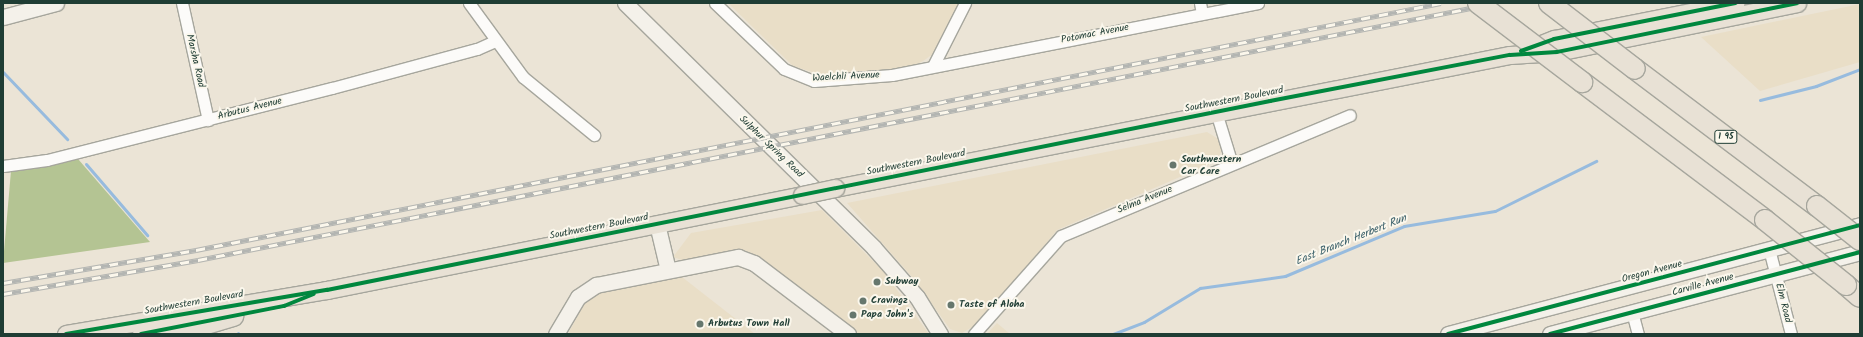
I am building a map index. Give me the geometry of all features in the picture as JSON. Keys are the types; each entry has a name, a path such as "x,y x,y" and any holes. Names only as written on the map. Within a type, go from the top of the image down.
{"highway":[{"path":"1478,3 1764,220 1853,291"},
{"name":"I 95","path":"1549,3 1860,240"},
{"path":"173,334 233,316"}],"main road":[{"name":"Southwestern Boulevard","path":"1510,55 1554,39 1735,3"},
{"name":"Southwestern Boulevard","path":"66,334 327,290 1216,112 1510,55 1557,52 1797,3"},
{"name":"Southwestern Boulevard","path":"141,334 284,306 327,290"}],"street":[{"path":"3,17 56,3"},
{"name":"Marsha Road","path":"182,3 208,120"},
{"path":"469,3 495,41 523,77 594,135"},
{"name":"Sulphur Spring Road","path":"624,3 874,248 917,297 940,334"},
{"name":"Waelchli Avenue","path":"715,3 772,59 798,77 829,80 933,66"},
{"path":"933,66 965,3"},
{"name":"Potomac Avenue","path":"933,66 1201,8 1258,3"},
{"name":"Arbutus Avenue","path":"3,166 47,160 208,120 477,49 495,41"},
{"path":"1216,112 1232,164"},
{"name":"Selma Avenue","path":"974,334 1061,236 1350,115"},
{"path":"657,224 668,270"},
{"name":"Oregon Avenue","path":"1448,334 1860,225"},
{"name":"Elm Road","path":"1769,249 1791,334"},
{"name":"Carville Avenue","path":"1550,334 1860,252"},
{"path":"556,334 572,306 587,290 668,270 728,258 747,259 848,334"},
{"path":"1632,312 1638,334"}],"shaded area":[{"path":"728,3 961,3 933,54 923,61 911,67 854,77 828,77 793,66"},
{"path":"1860,4 1860,62 1760,91 1701,37"},
{"path":"1207,132 1220,140 1221,152 1217,161 1057,230 981,322 962,333 950,329 913,278 847,203"},
{"path":"822,210 884,272 929,334 857,334 759,258 685,261 673,257 691,233"},
{"path":"682,277 755,334 568,334 584,304 596,293"},
{"path":"997,323 1010,334 987,334"}],"green space":[{"path":"78,159 150,242 3,263 11,171"}],"waterway":[{"name":"East Branch Herbert Run","path":"1760,100 1816,86 1860,69"},
{"path":"3,72 67,139"},
{"name":"East Branch Herbert Run","path":"1113,334 1144,322 1200,288 1285,276 1404,226 1495,211 1596,161"},
{"path":"86,164 147,235"}],"railway":[{"path":"3,283 196,250 1441,3"},
{"path":"3,294 198,260 1496,3"}],"cycle path":[{"path":"1521,51 1554,39 1735,3"},
{"path":"66,334 327,290 1270,101 1510,55 1557,52 1797,3"},
{"path":"1448,334 1860,225"},
{"path":"1550,334 1860,252"},
{"path":"141,334 284,306 314,294"}],"place":[{"name":"Southwestern Car Care","path":"1173,165"},
{"name":"Subway","path":"877,282"},
{"name":"Cravingz","path":"863,301"},
{"name":"Taste of Aloha","path":"951,305"},
{"name":"Papa John's","path":"853,315"},
{"name":"Arbutus Town Hall","path":"700,324"}]}
